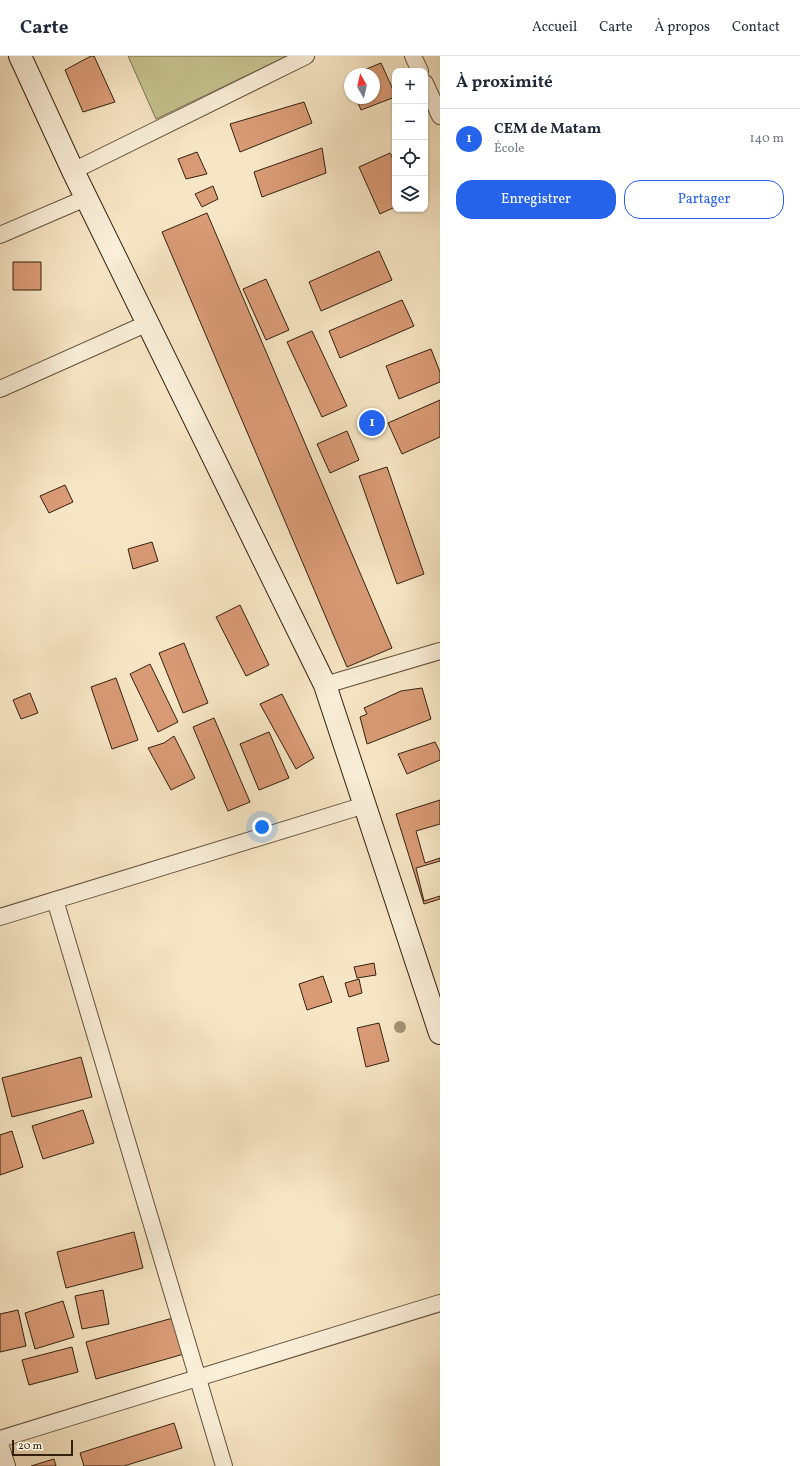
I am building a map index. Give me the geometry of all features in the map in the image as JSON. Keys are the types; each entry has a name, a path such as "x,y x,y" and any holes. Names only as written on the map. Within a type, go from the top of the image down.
{"street":[{"path":"20,56 86,198 325,685 440,1033"},
{"path":"73,171 306,56"},
{"path":"413,56 419,68"},
{"path":"428,90 440,116"},
{"path":"0,235 86,198"},
{"path":"0,389 148,323"},
{"path":"325,685 440,651"},
{"path":"0,917 365,805"},
{"path":"55,900 224,1466"},
{"path":"0,1439 440,1303"},
{"path":"0,1444 7,1466"}],"shaded area":[{"path":"128,56 287,56 156,119"}],"building":[{"path":"91,56 94,56 115,102 83,112 65,70"},
{"path":"381,63 392,87 392,98 380,103 380,68 369,68"},
{"path":"304,102 312,123 240,152 230,124"},
{"path":"358,104 377,104 361,110"},
{"path":"322,148 326,173 262,197 254,172"},
{"path":"197,152 207,174 186,179 178,159"},
{"path":"390,153 392,157 392,208 380,214 359,167"},
{"path":"213,186 218,199 202,207 195,194"},
{"path":"207,213 392,648 347,667 162,232"},
{"path":"379,251 392,280 321,311 309,282"},
{"path":"13,262 41,262 41,290 13,290"},
{"path":"266,279 289,330 266,340 243,289"},
{"path":"402,300 414,326 340,358 329,331"},
{"path":"312,331 347,406 322,417 287,342"},
{"path":"431,349 440,372 440,382 399,399 386,366"},
{"path":"440,400 440,437 402,454 388,423"},
{"path":"347,431 359,460 330,473 317,444"},
{"path":"387,467 424,574 397,584 359,476"},
{"path":"65,485 73,502 49,513 40,496"},
{"path":"152,542 158,561 133,569 128,549"},
{"path":"240,605 269,665 246,676 216,617"},
{"path":"184,643 208,703 183,713 159,653"},
{"path":"150,664 178,722 158,732 130,674"},
{"path":"116,678 138,740 112,749 91,687"},
{"path":"422,688 431,719 367,744 360,717 367,714 364,708 401,691"},
{"path":"30,693 38,713 21,719 13,700"},
{"path":"282,694 314,758 296,769 260,704"},
{"path":"214,718 250,802 228,811 193,727"},
{"path":"269,732 289,778 259,790 240,744"},
{"path":"174,736 195,778 171,790 148,748 164,743"},
{"path":"435,742 440,752 440,760 407,774 398,754"},
{"path":"440,800 440,824 416,831 425,863 440,858 440,861 416,868 424,901 440,896 440,899 424,904 396,814"},
{"path":"374,963 376,975 357,978 354,967"},
{"path":"323,976 332,1002 307,1010 299,984"},
{"path":"359,979 362,993 349,997 345,983"},
{"path":"379,1023 389,1061 366,1067 357,1028"},
{"path":"81,1057 92,1097 12,1117 2,1078"},
{"path":"83,1110 94,1143 43,1159 32,1126"},
{"path":"12,1131 23,1167 0,1175 0,1135"},
{"path":"134,1232 143,1268 66,1288 57,1252"},
{"path":"103,1290 109,1324 82,1329 75,1296"},
{"path":"63,1301 74,1337 35,1349 25,1313"},
{"path":"18,1310 26,1346 0,1352 0,1314"},
{"path":"173,1318 184,1354 96,1379 86,1342"},
{"path":"72,1347 78,1372 29,1385 22,1360"},
{"path":"174,1423 182,1448 124,1466 84,1466 80,1453"},
{"path":"54,1459 56,1466 31,1466"}],"place":[{"name":"CEM de Matam","path":"372,423"}]}
